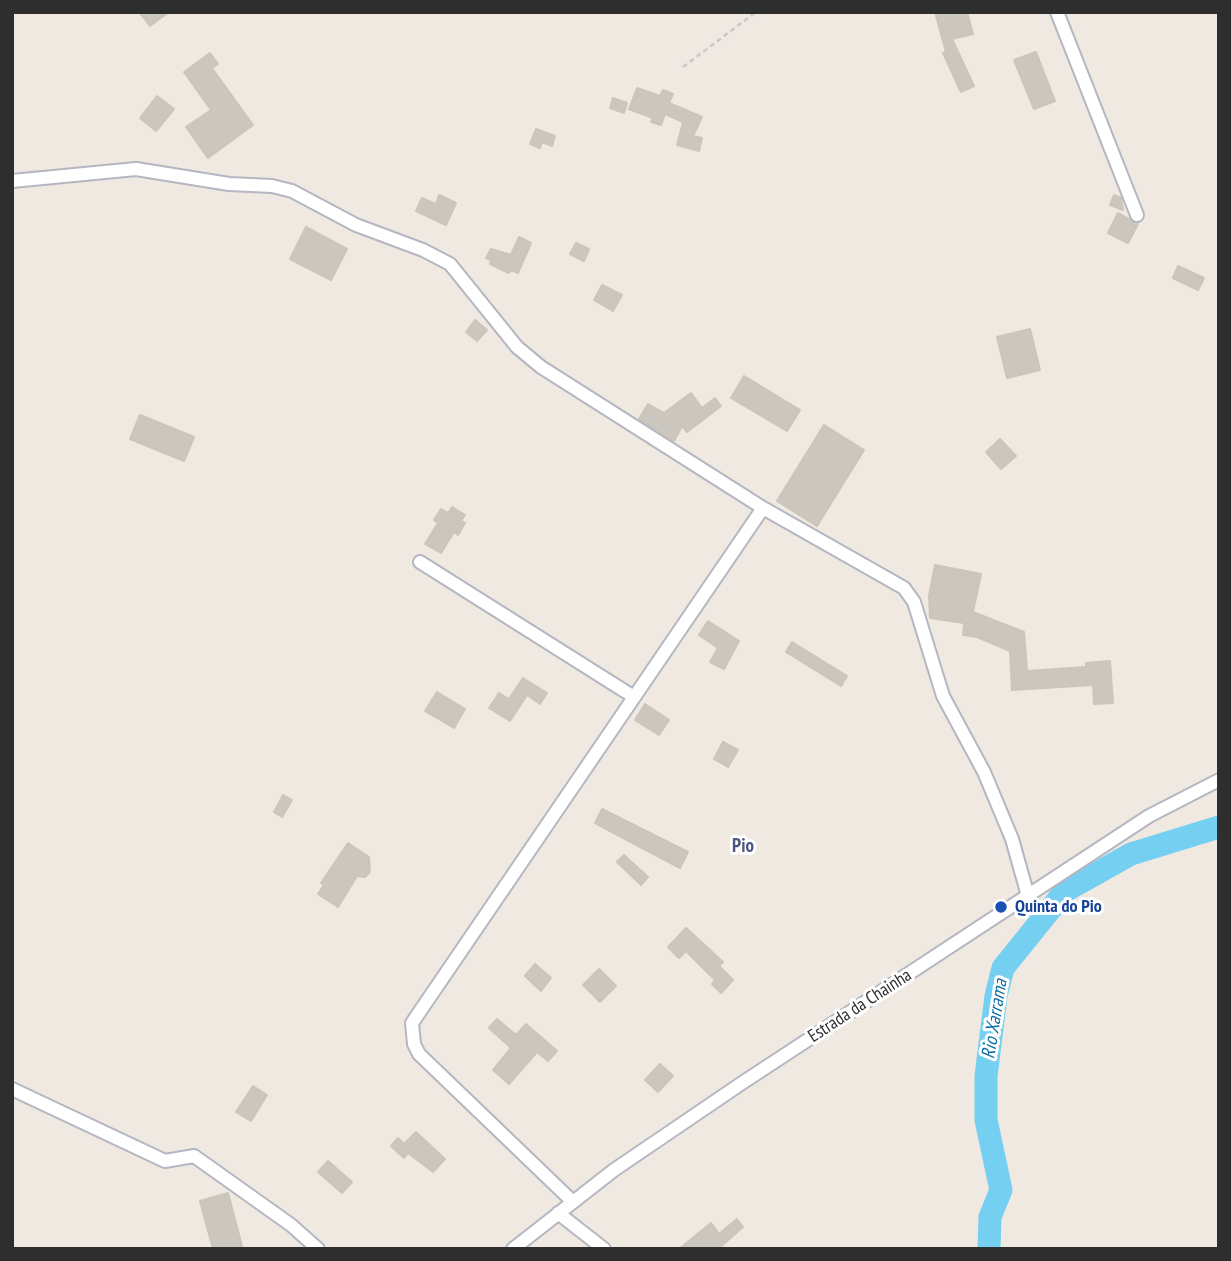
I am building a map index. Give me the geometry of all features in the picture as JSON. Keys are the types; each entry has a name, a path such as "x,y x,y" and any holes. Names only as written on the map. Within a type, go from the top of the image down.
{"street":[{"path":"1057,12 1137,215"},
{"path":"12,181 136,169 292,191 356,225 423,250 450,264 517,347 541,368 763,508 904,588 914,602 943,696 984,772 1012,839 1028,896"},
{"path":"572,1202 419,1054 414,1044 412,1024 763,508"},
{"path":"420,562 634,697"},
{"name":"Estrada da Chainha","path":"513,1249 614,1170 742,1083 1150,816 1219,780"},
{"path":"12,1089 165,1161 194,1156 291,1225 318,1249"},
{"path":"558,1213 604,1249"}],"path":[{"path":"683,67 756,12"}],"building":[{"path":"139,12 169,12 150,26"},
{"path":"935,12 967,12 973,34 952,39 974,86 961,92 943,53 946,52"},
{"path":"1036,52 1055,101 1034,109 1014,60"},
{"path":"210,53 218,64 212,68 253,125 208,158 186,127 211,110 184,72"},
{"path":"637,88 660,96 663,90 673,94 669,103 702,117 693,136 702,138 699,151 677,145 683,122 665,114 661,125 651,122 653,118 629,109"},
{"path":"157,96 174,109 156,131 140,118"},
{"path":"613,98 627,103 624,113 610,108"},
{"path":"536,129 555,136 552,146 542,142 540,148 530,144"},
{"path":"439,195 456,203 446,225 416,211 422,198 436,204"},
{"path":"1114,195 1121,198 1123,210 1110,205"},
{"path":"1118,213 1138,224 1128,243 1108,233"},
{"path":"306,227 347,249 331,280 290,259"},
{"path":"519,237 531,243 518,273 511,270 509,273 490,264 491,261 486,258 491,249 511,255"},
{"path":"576,243 589,249 584,261 570,254"},
{"path":"1178,266 1204,278 1198,290 1173,278"},
{"path":"602,285 622,295 613,311 594,300"},
{"path":"475,320 487,330 477,341 466,332"},
{"path":"1030,329 1040,370 1007,378 997,337"},
{"path":"744,376 800,410 787,431 731,398"},
{"path":"691,393 702,408 715,398 721,406 687,432 682,426 674,441 639,419 648,404 664,413"},
{"path":"140,415 194,437 184,461 130,439"},
{"path":"824,425 864,450 817,526 777,501"},
{"path":"1000,439 1016,456 1001,469 986,452"},
{"path":"452,507 465,515 461,521 465,523 458,535 454,532 441,553 425,544 438,523 434,520 441,509 448,513"},
{"path":"935,565 981,574 973,612 1024,632 1027,671 1086,667 1086,663 1110,661 1113,703 1094,704 1093,685 1012,690 1010,651 977,637 963,635 964,623 930,618 929,596"},
{"path":"708,621 739,641 724,669 710,662 718,648 699,635"},
{"path":"792,642 847,676 841,686 786,652"},
{"path":"523,678 547,693 540,704 527,695 510,721 489,708 499,693 509,699"},
{"path":"437,692 465,709 454,728 425,711"},
{"path":"645,704 669,720 659,735 635,720"},
{"path":"723,742 738,750 728,767 714,759"},
{"path":"283,795 292,800 282,817 274,812"},
{"path":"602,809 688,852 680,868 595,823"},
{"path":"348,843 369,857 370,872 365,877 357,876 338,907 318,894 324,885 321,883"},
{"path":"624,855 648,877 641,885 617,862"},
{"path":"686,928 723,962 719,966 733,980 721,993 712,984 715,980 686,951 679,958 668,947"},
{"path":"535,964 551,978 541,991 525,976"},
{"path":"599,969 616,986 600,1002 583,985"},
{"path":"497,1019 516,1035 526,1024 557,1051 548,1061 537,1052 509,1084 493,1070 511,1048 489,1028"},
{"path":"660,1064 673,1076 658,1092 645,1080"},
{"path":"253,1086 267,1095 251,1121 236,1112"},
{"path":"416,1132 445,1159 433,1172 408,1153 404,1158 391,1146 398,1138 404,1144"},
{"path":"328,1161 352,1182 342,1193 318,1172"},
{"path":"228,1193 242,1246 213,1249 200,1201"},
{"path":"737,1219 743,1227 718,1249 679,1249 711,1223 719,1234"}],"waterway":[{"name":"Rio Xarrama","path":"989,1249 990,1217 1001,1190 986,1120 986,1076 996,996 1003,968 1065,891 1131,854 1219,827"}],"place":[{"name":"Quinta do Pio","path":"1001,907"}],"district":[{"name":"Pio","path":"743,847"}]}
